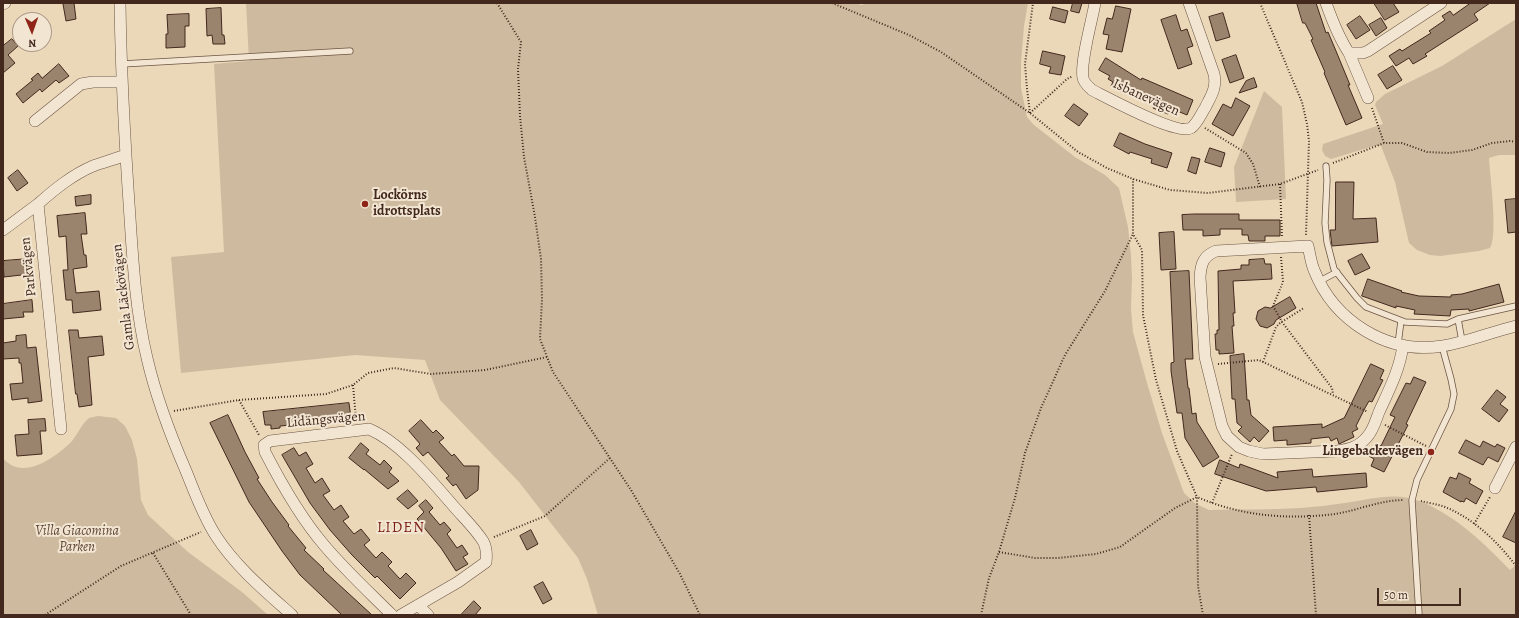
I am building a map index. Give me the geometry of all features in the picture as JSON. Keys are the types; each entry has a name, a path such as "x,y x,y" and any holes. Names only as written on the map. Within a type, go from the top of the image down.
{"street":[{"name":"Gamla Läckövägen","path":"120,3 122,82 133,259 140,323 147,359 163,414 200,504 217,538 234,560 255,583 292,615"},
{"path":"1082,72 1083,60 1095,3"},
{"name":"Isbanevägen","path":"1082,72 1086,86 1092,90 1160,123 1182,130 1191,128 1196,123 1212,96 1216,82 1189,3"},
{"path":"1326,3 1339,37 1349,53 1368,98"},
{"path":"1349,53 1363,53 1368,51 1441,3"},
{"path":"35,121 81,84 93,82 122,82"},
{"path":"3,230 79,173 126,155"},
{"name":"Parkvägen","path":"38,204 61,429"},
{"path":"1400,345 1400,363 1378,416 1368,436 1360,445 1350,449 1323,452 1263,454 1249,451 1236,445 1227,436 1222,426 1207,365 1203,341 1200,277 1201,264 1209,254 1216,251 1308,246 1314,270 1328,296 1339,311 1349,321 1379,338 1400,345 1423,347 1442,346 1516,326"},
{"name":"Lidängsvägen","path":"264,445 270,441 369,429 390,441 413,463 442,493 483,541"},
{"path":"264,445 265,452 307,524 337,560 392,615"},
{"path":"1495,488 1516,447"},
{"path":"401,615 477,570 486,562 488,552 483,541"},
{"path":"418,605 428,615"}],"lane":[{"path":"122,64 350,50"},
{"path":"1326,166 1326,230 1327,242 1334,269 1366,308 1405,322 1447,324 1458,319 1516,306"},
{"path":"1320,281 1337,272"},
{"path":"1458,319 1462,341"},
{"path":"1400,345 1401,321"},
{"path":"1419,615 1412,500 1417,480 1451,409 1454,394 1442,346"}],"path":[{"path":"497,3 521,42 518,69 520,116 524,157 541,259 542,299 540,339 553,372 632,490 680,574 700,615"},
{"path":"1033,3 1025,64 1030,114 1067,79 1082,72"},
{"path":"1260,3 1302,102 1307,124 1309,141 1309,173 1306,209 1306,239 1308,246"},
{"path":"1368,98 1384,143"},
{"path":"1196,123 1246,153 1253,164 1260,187"},
{"path":"980,615 989,578 999,552 1015,498 1025,453 1041,408 1065,355 1105,291 1133,234 1133,180"},
{"path":"1280,184 1283,282 1273,306 1282,322 1332,388 1333,394"},
{"path":"1133,234 1142,250 1143,315 1156,380 1177,451 1197,496 1198,586 1203,615"},
{"path":"1263,362 1276,327 1304,308"},
{"path":"163,414 176,410 239,400 326,394 352,385 368,372 394,368 431,374 485,370 547,357"},
{"path":"1207,365 1259,360 1378,416 1381,422 1432,449"},
{"path":"352,385 357,431"},
{"path":"239,400 264,445"},
{"path":"1212,503 1236,445"},
{"path":"483,541 545,516 610,458"},
{"path":"1474,524 1495,488"},
{"path":"1197,496 1212,503 1254,514 1278,517 1335,514 1393,500 1412,500 1444,506 1474,524 1495,542 1516,566"},
{"path":"999,552 1035,558 1058,558 1096,554 1120,547 1175,508 1197,496"},
{"path":"1309,515 1316,615"},
{"path":"45,615 121,566 202,531 200,527"},
{"path":"153,553 192,615"}],"green space":[{"path":"246,3 856,3 861,5 868,3 1028,3 1024,26 1021,62 1021,88 1027,117 1034,125 1075,157 1105,175 1119,188 1128,227 1131,255 1131,309 1133,332 1162,433 1184,493 1196,504 1209,510 1317,507 1393,496 1422,502 1447,515 1458,523 1490,550 1510,570 1516,565 1516,615 598,615 587,579 578,558 519,482 440,400 425,360 355,355 181,373 171,257 224,252 214,64 249,61"},
{"path":"1516,19 1516,155 1499,155 1489,158 1493,219 1492,241 1490,248 1479,251 1440,256 1430,255 1417,250 1409,243 1395,182 1381,146 1374,146 1331,159 1325,156 1322,150 1323,144 1383,124 1375,105 1376,102 1385,94 1442,66"},
{"path":"1264,91 1282,107 1286,199 1236,202 1234,167"},
{"name":"Villa Giacomina Parken","path":"98,416 116,418 125,426 132,440 137,459 141,500 148,515 188,552 242,592 268,615 3,615 3,458 11,465 20,468 39,464 57,454 72,441 89,418"}],"building":[{"path":"74,3 76,19 66,21 63,4"},
{"path":"1073,3 1082,3 1079,13 1071,11"},
{"path":"1297,3 1316,3 1326,33 1328,32 1362,118 1346,125 1311,40 1313,39 1305,23 1303,23"},
{"path":"1374,3 1393,3 1399,12 1385,20"},
{"path":"1471,3 1490,3 1474,14 1478,20 1425,54 1427,56 1413,64 1409,58 1396,66 1389,56 1400,49 1402,51 1431,33 1429,31 1445,20 1442,16 1450,11 1453,15"},
{"path":"1116,6 1131,9 1122,52 1106,49 1109,35 1103,34 1107,18 1112,19"},
{"path":"1053,7 1068,11 1065,23 1050,19"},
{"path":"221,8 222,35 224,35 225,44 213,44 212,35 207,36 206,9"},
{"path":"1223,13 1230,37 1216,41 1209,17"},
{"path":"189,14 189,26 185,26 185,47 166,48 166,34 168,34 167,15"},
{"path":"1176,15 1181,31 1187,29 1193,46 1187,48 1192,64 1178,69 1161,20"},
{"path":"1360,16 1370,30 1356,39 1347,25"},
{"path":"1381,18 1387,28 1376,36 1369,25"},
{"path":"12,39 12,51 8,55 15,63 3,73 3,46"},
{"path":"1043,51 1065,56 1061,75 1049,73 1051,67 1040,64"},
{"path":"1236,55 1244,78 1230,83 1222,60"},
{"path":"1106,58 1141,80 1142,78 1193,100 1187,115 1170,108 1168,114 1153,108 1156,102 1151,99 1131,90 1130,92 1124,89 1122,92 1111,86 1113,82 1108,79 1110,76 1099,70"},
{"path":"59,64 69,76 59,83 56,80 42,92 40,89 23,103 16,94 33,80 31,79 38,73 42,78"},
{"path":"1393,66 1402,80 1387,89 1378,75"},
{"path":"1254,78 1257,87 1239,93 1246,81"},
{"path":"1236,98 1250,106 1233,136 1212,124 1223,104 1231,108"},
{"path":"1074,104 1088,114 1079,126 1065,116"},
{"path":"1120,133 1145,144 1172,153 1167,168 1151,163 1152,159 1130,152 1129,154 1114,146"},
{"path":"1210,148 1225,153 1221,167 1205,162"},
{"path":"1192,157 1200,159 1196,174 1188,171"},
{"path":"18,170 28,183 17,191 8,178"},
{"path":"1336,182 1354,182 1353,219 1376,218 1378,242 1332,246 1330,230 1335,230"},
{"path":"91,195 91,204 76,206 75,197"},
{"path":"1516,199 1516,232 1508,233 1505,200"},
{"path":"85,213 87,234 81,234 87,267 73,269 76,293 99,291 101,310 73,313 72,300 66,300 63,270 68,270 66,236 59,237 57,216"},
{"path":"1239,214 1239,220 1280,220 1280,236 1265,236 1265,241 1249,241 1248,235 1242,235 1242,229 1220,229 1220,235 1203,236 1203,230 1183,230 1182,215"},
{"path":"1174,232 1176,269 1161,270 1159,233"},
{"path":"1362,254 1370,268 1355,275 1348,261"},
{"path":"28,259 30,274 4,277 3,261"},
{"path":"1264,259 1265,264 1271,264 1272,279 1233,281 1235,313 1233,313 1234,326 1232,326 1234,353 1219,354 1219,350 1216,350 1215,334 1217,334 1217,330 1219,330 1218,271 1241,269 1241,265 1249,265 1249,260"},
{"path":"1189,271 1193,359 1185,359 1192,414 1196,413 1197,422 1219,457 1203,467 1185,438 1182,413 1177,413 1171,371 1171,363 1174,362 1170,272"},
{"path":"1368,279 1402,291 1401,292 1419,296 1451,297 1451,295 1462,294 1499,284 1504,302 1469,311 1469,309 1451,310 1450,316 1414,314 1415,310 1396,306 1396,308 1362,296"},
{"path":"1290,297 1296,308 1276,320 1274,324 1267,328 1260,326 1256,319 1258,311 1265,307 1270,308"},
{"path":"32,300 33,312 23,312 24,317 3,319 3,304"},
{"path":"69,330 78,330 79,338 102,336 104,355 88,357 92,405 79,407 76,394"},
{"path":"26,335 27,348 36,347 42,401 28,403 28,398 12,400 10,384 23,383 19,358 3,359 3,343 16,341 16,336"},
{"path":"1244,354 1247,400 1249,400 1251,415 1269,431 1259,442 1254,437 1250,442 1238,431 1242,427 1237,423 1235,399 1232,399 1230,356"},
{"path":"1371,364 1384,370 1380,379 1383,380 1372,402 1369,401 1365,408 1356,426 1358,429 1352,432 1354,437 1339,444 1337,438 1331,441 1329,437 1311,439 1311,443 1287,445 1287,440 1274,441 1273,427 1322,424 1322,428 1344,418"},
{"path":"1414,377 1426,382 1406,424 1408,425 1384,472 1371,466 1374,459 1369,456 1376,444 1381,446 1395,417 1390,415 1406,383 1410,384"},
{"path":"1497,390 1506,397 1500,404 1508,410 1499,422 1482,409"},
{"path":"349,403 351,418 343,419 344,421 280,426 280,428 271,429 271,425 265,425 263,412"},
{"path":"228,415 259,478 257,479 289,525 288,526 306,548 304,550 324,569 323,570 372,615 342,615 300,575 282,551 249,502 210,423"},
{"path":"45,419 46,431 40,431 42,454 17,456 15,435 29,434 28,420"},
{"path":"421,420 433,433 436,430 444,438 439,442 452,456 454,454 464,466 479,466 478,490 466,499 456,484 453,486 446,478 449,476 428,452 423,456 416,448 420,444 409,431"},
{"path":"1466,440 1480,447 1483,441 1495,447 1497,444 1505,448 1498,462 1488,457 1483,465 1459,453"},
{"path":"361,443 369,450 366,454 380,465 384,460 392,468 389,472 399,481 388,489 349,458"},
{"path":"294,448 299,456 306,452 313,464 306,468 315,483 322,478 330,491 323,495 334,510 341,505 349,517 343,521 354,534 361,529 370,540 364,545 376,558 382,552 392,562 388,566 400,579 406,573 416,583 400,599 377,576 375,578 352,555 330,530 310,503 282,455"},
{"path":"1220,460 1239,468 1240,464 1278,478 1277,472 1312,469 1313,477 1366,473 1367,487 1317,492 1316,487 1266,491 1215,474"},
{"path":"1459,473 1471,479 1469,483 1483,491 1476,504 1466,498 1464,502 1461,502 1443,492 1450,477 1456,479"},
{"path":"408,490 418,501 408,509 397,499"},
{"path":"426,500 433,508 429,512 440,525 444,522 451,530 447,534 457,548 462,545 468,554 463,557 468,564 456,571 441,548 417,519 424,512 419,506"},
{"path":"1516,511 1516,543 1503,537"},
{"path":"531,530 538,544 527,550 520,536"},
{"path":"543,582 552,599 543,604 534,587"},
{"path":"474,601 481,608 475,615 461,615"}],"place":[{"name":"Lockörns idrottsplats","path":"365,204"},
{"name":"Lingebackevägen","path":"1431,452"}],"district":[{"name":"LIDEN","path":"401,528"}]}
